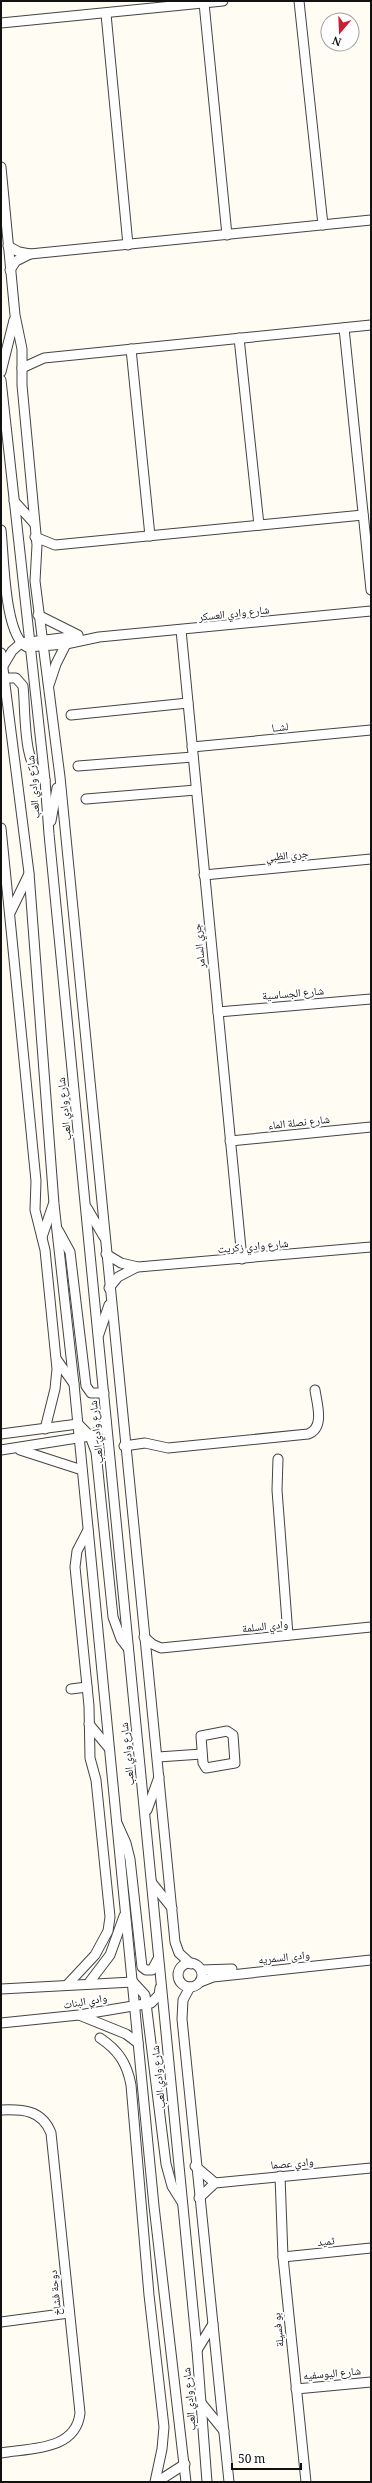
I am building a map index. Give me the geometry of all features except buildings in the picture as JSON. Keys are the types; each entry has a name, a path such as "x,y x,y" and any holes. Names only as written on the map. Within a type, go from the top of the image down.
{"street":[{"path":"2,24 223,1"},
{"path":"299,1 323,225"},
{"path":"204,3 227,235"},
{"path":"106,14 128,245"},
{"path":"1,167 15,315 22,349 22,368 37,556 34,578 60,777 124,1446 158,1758 176,1948 182,1957 201,1970 200,1982 190,1987 183,2000 182,2012 195,2166 229,2482"},
{"path":"8,246 18,252 30,254 371,220"},
{"path":"10,270 21,258 30,254"},
{"path":"1,372 13,331 15,315"},
{"path":"22,368 44,358 371,325"},
{"path":"344,328 371,590"},
{"path":"239,338 259,525"},
{"path":"22,349 44,358"},
{"path":"131,349 150,536"},
{"name":"شارع وادي العب","path":"1,380 27,644 45,780 48,834 106,1421 117,1513 158,1957 197,2350 207,2482"},
{"path":"1,440 9,455"},
{"path":"14,501 34,523"},
{"path":"37,556 55,545 363,515"},
{"path":"1,530 11,620 27,644 12,651 3,666"},
{"path":"35,537 55,545"},
{"name":"شارع وادي العسكر","path":"27,644 66,644 99,637 371,611"},
{"path":"38,615 79,636"},
{"name":"جري السامر","path":"181,630 242,1259"},
{"name":"شارع وادي العسكر","path":"42,643 79,636 99,637"},
{"path":"48,692 56,664 66,644"},
{"name":"شارع وادي العب","path":"1,653 29,873 54,1204 78,1424 115,1820 133,1982 134,2006 154,2206 186,2482"},
{"path":"5,678 16,678 23,686 31,762 38,776 45,780"},
{"path":"71,715 188,703"},
{"name":"لشــا","path":"192,747 371,730"},
{"path":"78,766 193,757"},
{"path":"48,834 60,777"},
{"path":"86,799 196,790"},
{"path":"1,828 36,1181 36,1210 46,1250 56,1359 55,1389 45,1429"},
{"name":"جري الظبي","path":"204,875 371,859"},
{"path":"9,913 29,873"},
{"name":"شارع الجساسية","path":"218,1012 371,999"},
{"name":"شارع نصلة الماء","path":"230,1141 371,1127"},
{"path":"42,1237 54,1204"},
{"path":"85,1205 105,1238"},
{"path":"57,1228 70,1252 86,1386 91,1393 104,1393"},
{"name":"شارع وادي زكريت","path":"109,1288 124,1272 138,1267 371,1247"},
{"name":"شارع وادي زكريت","path":"106,1254 121,1263 138,1267"},
{"path":"98,1337 110,1302"},
{"path":"56,1359 74,1384"},
{"path":"124,1446 145,1444 168,1448 308,1434 314,1431 318,1425 315,1390"},
{"path":"1,1450 90,1436 100,1430 106,1421"},
{"path":"1,1434 78,1424 90,1436 96,1452 113,1617 121,1639 129,1649"},
{"path":"12,1449 47,1457 82,1470"},
{"path":"278,1459 277,1490 288,1635"},
{"path":"117,1513 133,1534"},
{"path":"67,1985 103,1944 110,1917 96,1780 90,1758 90,1724 75,1561 77,1551 88,1530"},
{"name":"وادي السلمة","path":"161,1648 371,1627"},
{"path":"144,1637 152,1644 161,1648 147,1663"},
{"path":"71,1689 87,1687"},
{"path":"90,1724 108,1747"},
{"path":"229,1731 233,1735 237,1760 234,1764 206,1768 203,1765 202,1754 200,1739 203,1735 229,1731"},
{"path":"158,1758 202,1754"},
{"path":"146,1815 159,1776"},
{"path":"115,1820 123,1835 130,1859 142,1967 146,1970 152,1970 155,1967 158,1957"},
{"path":"151,1882 172,1908"},
{"path":"88,1984 110,1955 125,1913"},
{"name":"وادى السمريه","path":"201,1970 371,1955"},
{"name":"وادى السمريه","path":"200,1982 213,1977 371,1960"},
{"path":"190,1987 183,1984 179,1977 180,1969 191,1964"},
{"path":"133,1982 143,1990 147,2004 166,2164 172,2186 183,2203"},
{"name":"وادي البنات","path":"1,1989 133,1982"},
{"path":"147,2004 157,1998 161,1985"},
{"name":"وادي البنات","path":"1,2023 79,2015 147,2004"},
{"path":"79,2015 126,2034 138,2043"},
{"path":"100,2038 123,2059 131,2084 149,2295 164,2427 156,2482"},
{"name":"دوحة فشاخ","path":"1,2110 30,2111 41,2118 51,2133 80,2413 76,2428 66,2440 59,2443 1,2453"},
{"path":"195,2166 215,2183 199,2198"},
{"name":"وادي عصما","path":"215,2183 371,2168"},
{"name":"بو فسيلة","path":"280,2176 283,2257 306,2482"},
{"name":"ثميد","path":"283,2257 371,2248"},
{"path":"1,2322 69,2313"},
{"path":"197,2350 213,2324"},
{"name":"شارع اليوسفيه","path":"296,2389 371,2382"},
{"path":"202,2404 224,2431"},
{"path":"156,2482 185,2464"}]}
